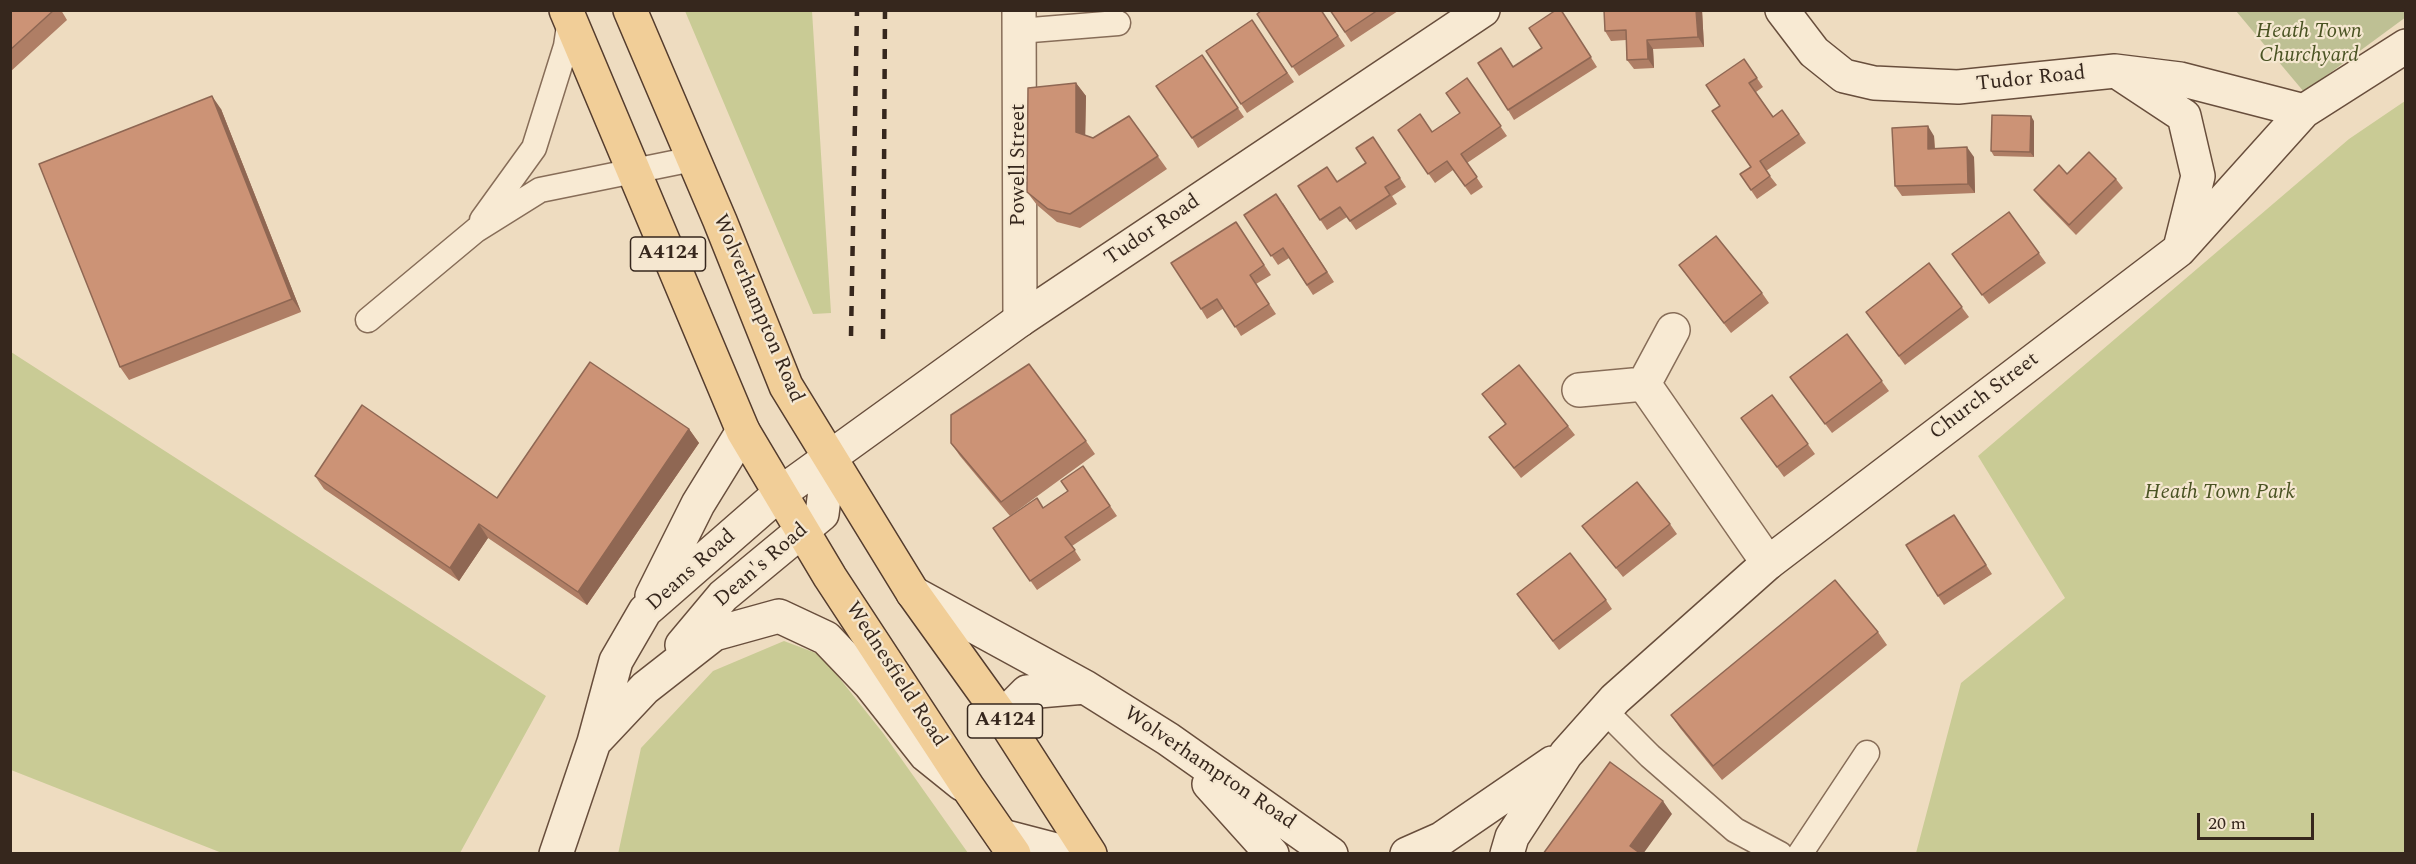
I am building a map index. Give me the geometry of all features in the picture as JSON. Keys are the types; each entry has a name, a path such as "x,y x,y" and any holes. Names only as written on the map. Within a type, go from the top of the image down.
{"main road":[{"name":"Wolverhampton Road","path":"630,10 786,386 913,593 1002,717 1090,854"},
{"name":"A4124","path":"568,15 743,431 779,494"},
{"name":"Wednesfield Road","path":"779,494 969,789 1008,845"}],"street":[{"name":"Tudor Road","path":"829,459 1020,320 1482,10"},
{"name":"Tudor Road","path":"1782,10 1814,52 1844,76 1874,83 1958,87 2115,71 2180,79 2304,111"},
{"name":"Powell Street","path":"1019,21 1020,320"},
{"name":"Church Street","path":"1507,854 1512,837 1566,754 1605,711 1768,562 2179,250 2304,111 2406,46"},
{"path":"2115,71 2184,116 2198,176 2179,250"},
{"path":"1644,384 1673,330"},
{"path":"1644,384 1768,562"},
{"path":"1580,390 1644,384"},
{"path":"645,611 698,504 743,431"},
{"name":"Deans Road","path":"556,854 594,742 616,662 645,611 779,494 829,459"},
{"name":"Dean's Road","path":"594,742 645,688 723,596 822,514 829,459"},
{"name":"Wolverhampton Road","path":"913,593 1085,687 1168,739 1331,854"},
{"name":"Dean's Road","path":"645,688 714,634 779,616 826,638 870,684 926,754 969,789"},
{"path":"1002,717 1027,692 1085,687"},
{"path":"1168,739 1272,854"},
{"name":"Church Street","path":"1407,854 1441,839 1566,754"},
{"path":"1008,845 1071,854"}],"lane":[{"path":"476,230 534,148 563,57 568,15"},
{"path":"1019,21 1118,23"},
{"path":"368,320 476,230 540,190 693,159"},
{"path":"1605,711 1650,756 1735,830 1780,854"},
{"path":"1800,854 1867,753"}],"green space":[{"name":"Heath Town Churchyard","path":"2405,10 2406,17 2304,92 2236,11"},
{"path":"685,11 812,11 831,313 813,314"},
{"name":"Heath Town Park","path":"2405,101 2405,853 1916,853 1961,683 2065,598 1978,456 2349,139"},
{"path":"11,352 546,696 460,853 222,853 11,770"},
{"path":"784,641 821,655 883,733 968,853 618,854 641,748 713,671"}],"building":[{"path":"10,10 54,10 10,50"},
{"path":"1262,10 1321,10 1338,36 1292,67 1257,14"},
{"path":"1330,10 1378,10 1345,32"},
{"path":"1556,10 1561,10 1591,57 1508,110 1478,63 1501,48 1513,67 1542,48 1529,28"},
{"path":"1604,10 1696,10 1698,37 1647,40 1648,59 1627,60 1626,30 1605,31"},
{"path":"1252,20 1287,73 1241,104 1206,51"},
{"path":"1202,55 1238,108 1192,138 1156,86"},
{"path":"1744,59 1757,78 1749,83 1773,117 1782,110 1799,134 1760,161 1770,176 1751,190 1740,174 1751,167 1712,111 1720,106 1706,85"},
{"path":"1467,78 1501,126 1461,154 1477,177 1465,186 1447,161 1428,174 1398,130 1420,114 1432,132 1460,113 1446,93"},
{"path":"1076,83 1076,132 1093,138 1129,116 1158,156 1070,214 1048,209 1027,192 1028,88"},
{"path":"212,96 292,299 120,367 39,164"},
{"path":"1992,115 2031,116 2030,152 1991,151"},
{"path":"1928,126 1928,149 1967,147 1968,184 1895,186 1892,128"},
{"path":"1373,137 1400,178 1385,187 1390,195 1350,221 1340,207 1320,220 1298,186 1327,167 1337,182 1366,163 1356,148"},
{"path":"2089,152 2116,179 2069,225 2034,190 2059,165 2067,174"},
{"path":"1276,194 1327,272 1307,285 1283,248 1271,256 1244,215"},
{"path":"2009,212 2039,253 1982,295 1952,254"},
{"path":"1236,222 1264,265 1250,275 1269,304 1235,327 1217,299 1201,309 1171,263"},
{"path":"1716,236 1762,293 1724,323 1679,265"},
{"path":"1929,263 1962,307 1899,356 1866,312"},
{"path":"1847,334 1882,381 1825,424 1790,377"},
{"path":"590,362 689,429 578,592 479,524 450,568 315,476 362,405 497,498"},
{"path":"1029,364 1086,441 1001,502 951,443 951,415"},
{"path":"1519,365 1568,426 1514,468 1489,437 1506,424 1482,394"},
{"path":"1772,395 1808,444 1777,467 1741,418"},
{"path":"1083,466 1110,506 1065,537 1075,550 1030,581 993,528 1037,498 1043,508 1068,491 1061,481"},
{"path":"1637,482 1670,524 1616,568 1582,526"},
{"path":"1954,515 1986,565 1938,596 1906,545"},
{"path":"1570,553 1606,600 1553,641 1517,594"},
{"path":"1835,580 1878,632 1713,766 1671,715"},
{"path":"1610,762 1663,801 1630,846 1641,854 1543,854"}],"railway":[{"path":"851,336 857,10"},
{"path":"883,339 885,10"}]}
